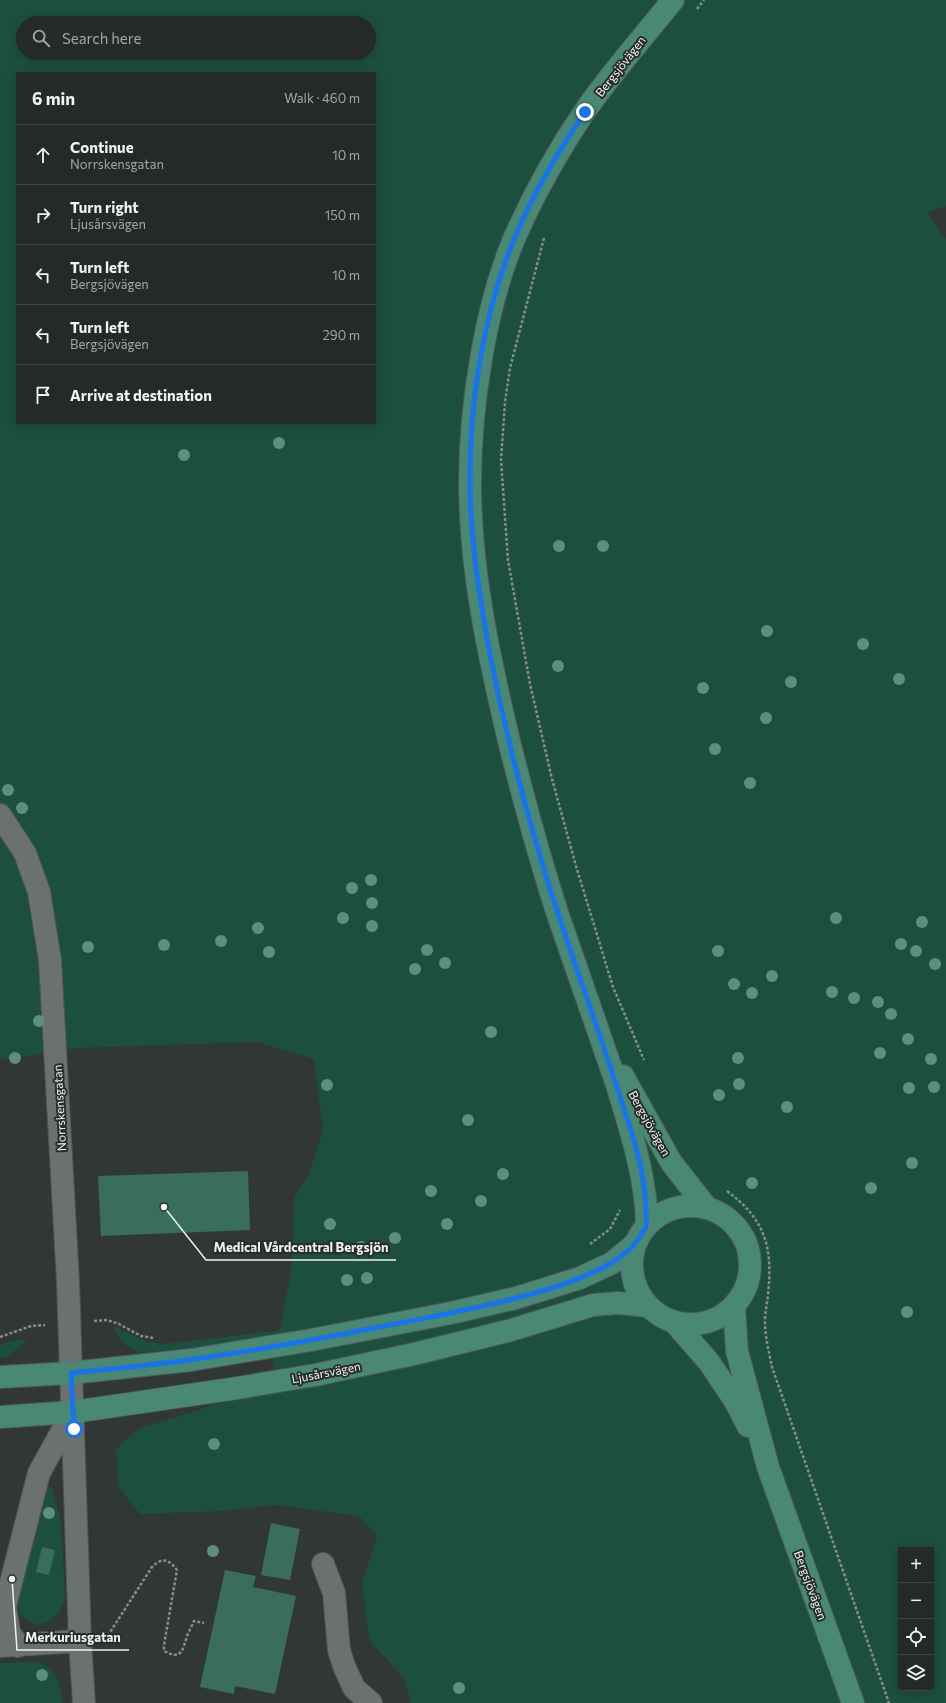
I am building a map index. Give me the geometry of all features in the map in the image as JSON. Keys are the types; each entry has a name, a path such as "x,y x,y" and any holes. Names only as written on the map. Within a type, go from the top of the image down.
{"main road":[{"name":"Bergsjövägen","path":"647,1225 646,1201 635,1142 600,1033 544,871 525,806 500,704 482,613 475,559 470,485 473,419 477,384 490,315 508,254 532,202 558,154 585,112 622,62 673,0"},
{"name":"Bergsjövägen","path":"600,1033 671,1162 707,1208"},
{"name":"Bergsjövägen","path":"696,1206 707,1208 718,1212 731,1222 742,1235 747,1244 750,1261 749,1277 746,1288 734,1306 726,1314 706,1323 695,1324 674,1322 659,1316 647,1306 635,1287 631,1265 635,1244 647,1225 655,1218 675,1208 696,1206"},
{"path":"0,1377 71,1373 191,1360 288,1344 458,1311 516,1298 580,1278 612,1263 635,1244"},
{"name":"Ljusårsvägen","path":"0,1417 73,1412 315,1375 414,1354 508,1331 593,1305 618,1303 647,1306"},
{"name":"Bergsjövägen","path":"734,1306 737,1351 768,1467 853,1703"},
{"name":"Bergsjövägen","path":"674,1322 709,1362 735,1401 768,1467"}],"street":[{"name":"Norrskensgatan","path":"0,815 25,853 40,892 50,960 68,1282 84,1703"},
{"path":"73,1412 40,1473 5,1606 9,1632 9,1646 81,1646"},
{"path":"323,1564 334,1593 339,1650 344,1666 354,1688 372,1703"}],"path":[{"path":"695,11 704,0"},
{"path":"544,235 510,368 505,402 501,460 508,560 530,684 552,779 576,866 613,987 644,1061"},
{"path":"723,1188 741,1202 753,1216 764,1234 768,1248 770,1270 765,1321 767,1343 772,1367 890,1703"},
{"path":"588,1245 610,1229 620,1208"},
{"path":"0,1337 31,1326 107,1320 119,1324 142,1336 159,1339"},
{"path":"81,1646 100,1644 107,1638 152,1567 157,1562 171,1562 177,1570 164,1651 171,1654 178,1654 184,1649 187,1635 194,1621 204,1623"}],"green space":[{"path":"0,0 946,0 946,206 927,213 946,239 946,1703 411,1703 404,1678 369,1640 362,1583 377,1536 359,1516 276,1505 222,1511 140,1514 118,1486 116,1449 138,1429 269,1387 279,1336 180,1351 138,1352 128,1347 120,1339 113,1326 149,1342 164,1344 280,1330 291,1271 294,1198 309,1174 323,1129 314,1059 257,1042 77,1048 0,1060"},
{"path":"16,1340 27,1340 6,1357 0,1358 0,1345"},
{"path":"46,1487 50,1487 52,1489 61,1522 65,1597 63,1605 56,1615 46,1622 35,1624 24,1618 16,1604"},
{"path":"38,1662 50,1669 57,1678 61,1689 62,1703 0,1703 0,1663"}],"building":[{"path":"248,1171 250,1230 101,1236 98,1176"},
{"path":"271,1523 300,1529 290,1580 261,1575"},
{"path":"42,1547 55,1550 49,1575 36,1572"},
{"path":"225,1570 256,1576 253,1587 296,1596 275,1694 235,1686 234,1694 200,1687"}],"place":[{"name":"Medical Vårdcentral Bergsjön","path":"164,1207"},
{"name":"Merkuriusgatan","path":"12,1579"}],"route":[{"path":"74,1429 71,1373 191,1360 311,1340 451,1313 516,1298 580,1278 612,1263 635,1244 647,1225 646,1201 642,1171 635,1142 600,1033 546,878 516,770 500,704 482,613 471,515 471,456 477,384 483,346 502,272 508,254 532,202 566,140 585,112"}]}
